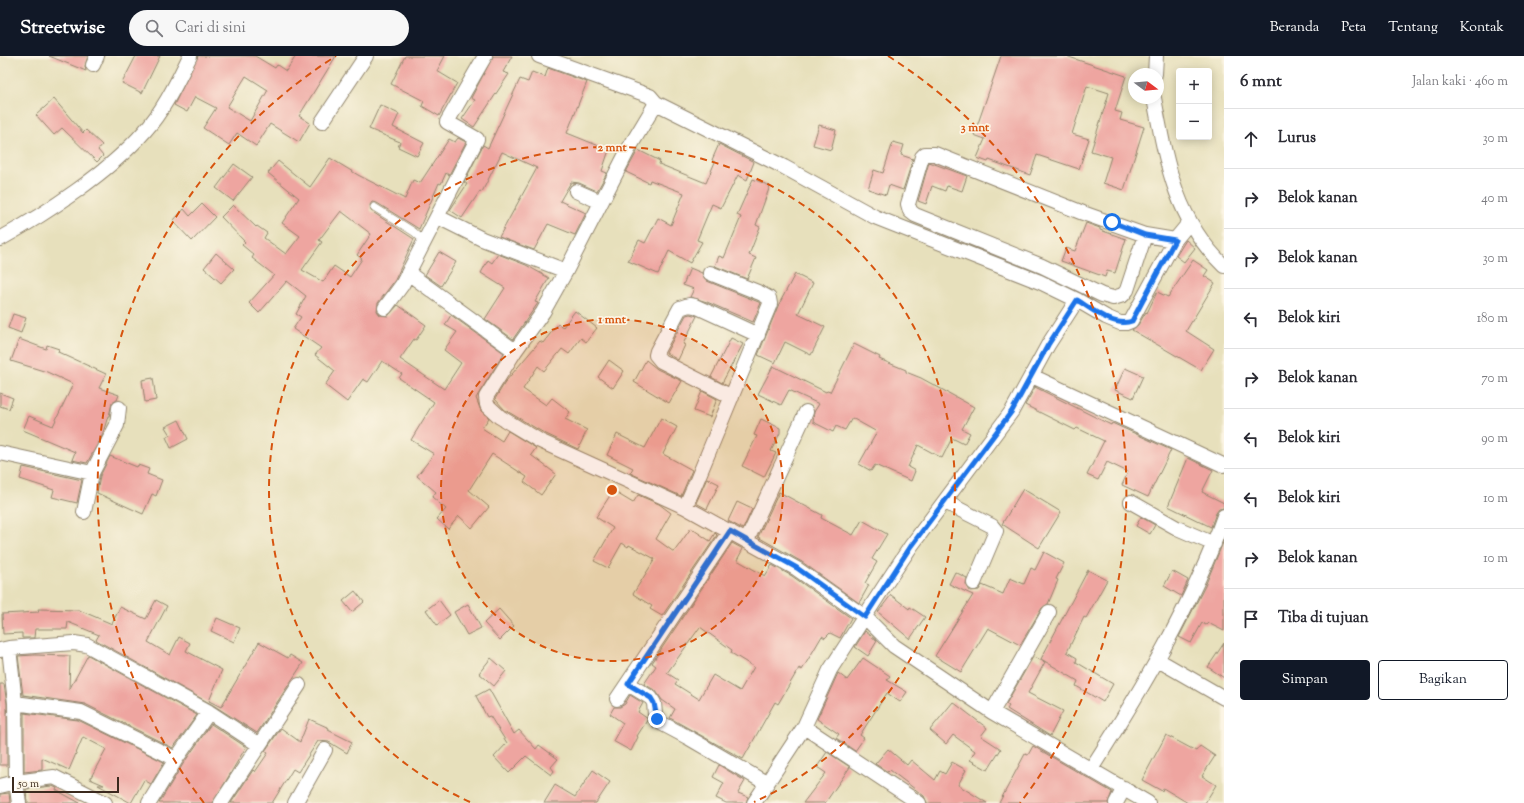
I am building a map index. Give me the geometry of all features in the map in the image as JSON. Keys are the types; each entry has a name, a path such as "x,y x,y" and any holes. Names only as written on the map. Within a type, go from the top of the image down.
{"street":[{"path":"0,239 34,220 110,165 138,138 160,110 190,56"},
{"path":"322,122 366,56"},
{"path":"385,308 402,285 426,242 477,139 447,122 485,56"},
{"path":"539,56 650,96 656,103 784,167 875,217 1040,282 1077,300 1106,317 1120,322 1126,323 1132,321 1175,240 1189,223"},
{"path":"1155,68 1156,56"},
{"path":"656,103 628,150 601,202 591,225 566,271 542,312 486,397 487,405 500,417 540,441 685,507 797,568 865,617 894,646 992,712 1148,803"},
{"path":"1155,104 1163,151 1189,223 1215,257 1224,266"},
{"path":"1145,235 1127,290 1123,295 1113,298 1102,295 1042,266 915,215 910,211 908,204 922,156 925,154 935,154 1083,213 1145,235 1175,240"},
{"path":"576,191 601,202"},
{"path":"438,217 482,239 566,271"},
{"path":"408,273 515,351"},
{"path":"685,507 770,304 769,298 760,293 710,273"},
{"path":"754,803 804,727 830,670 911,546 1012,411 1048,345 1077,300"},
{"path":"732,397 661,361 657,358 657,351 680,308 689,305 696,306 758,335"},
{"path":"1032,376 1224,465"},
{"path":"84,512 92,473 118,421 119,408"},
{"path":"747,540 806,412"},
{"path":"0,453 92,473"},
{"path":"945,502 992,526 996,531 974,583"},
{"path":"1131,502 1177,528 1214,544"},
{"path":"1091,769 1136,699 1158,660 1214,544 1224,516"},
{"path":"616,699 628,684 730,531"},
{"path":"992,712 1049,612"},
{"path":"19,803 16,782 15,703 5,649 74,643 87,645 209,712 259,745"},
{"path":"1158,660 1224,698"},
{"path":"628,684 651,698 654,703 655,714 659,722 766,783"},
{"path":"221,803 300,685"},
{"path":"15,703 81,712 176,759"},
{"path":"149,803 176,759 209,712"},
{"path":"804,727 919,803"},
{"path":"295,803 325,750"},
{"path":"0,786 16,782 54,777 105,803"},
{"path":"1116,803 1124,788"}],"lane":[{"path":"374,207 414,232 426,242"}],"building":[{"path":"49,56 88,56 85,66 86,71"},
{"path":"136,56 160,56 142,93 122,83"},
{"path":"198,56 255,56 275,68 277,65 286,71 296,56 336,56 299,116 310,123 299,142 270,124 256,146 237,133 229,145 203,128 216,108 195,97 187,112 174,105","holes":["246,76 268,90 250,121 227,107"]},
{"path":"405,56 445,56 437,71 457,83 439,116 422,106 424,101 391,84"},
{"path":"493,56 512,56 503,72 509,74 474,127 462,119 475,100 471,98"},
{"path":"1001,56 1066,56 1126,76 1115,111 1122,113 1120,120 1144,127 1124,190 1103,183 1111,157 1091,151 1109,93 1087,86 1072,134 1089,139 1079,169 1037,155 1030,175 989,160 988,162 977,158 985,139 974,135"},
{"path":"548,68 587,82 567,133 609,150 602,171 607,173 597,191 579,183 571,182 560,201 586,213 575,235 548,224 534,250 499,237 537,168 502,152 482,192 480,191 462,218 450,210 467,184 464,182 483,145 488,148 520,79 528,82 532,72 545,77"},
{"path":"54,99 83,133 86,130 102,145 98,150 103,156 97,162 62,128 54,135 36,115"},
{"path":"380,105 399,114 393,127 424,143 417,156 398,147 400,142 369,129"},
{"path":"819,125 836,130 831,150 813,145"},
{"path":"458,138 466,142 449,175 446,173 441,184 439,183 419,229 377,203 372,202 370,205 371,211 414,239 395,280 378,303 377,311 380,315 388,316 398,305 426,325 400,359 444,389 461,363 444,350 457,332 445,325 451,315 504,353 476,398 481,411 489,418 482,428 502,441 508,431 536,448 531,455 556,474 541,495 524,482 527,477 492,454 469,490 489,507 472,528 459,516 448,529 437,519 446,509 432,497 436,492 417,476 434,454 411,440 434,402 399,378 402,374 382,361 368,382 363,379 347,402 325,385 335,371 315,355 321,348 293,329 301,317 296,314 306,296 287,281 259,313 249,303 274,275 252,258 254,255 242,245 245,242 221,217 233,205 256,227 257,226 267,233 264,238 286,254 300,236 282,223 299,198 268,173 278,161 310,187 330,158 358,175 405,199 413,180 420,183 449,139 455,142","holes":["341,211 371,234 357,255 362,259 350,277 334,266 323,282 302,270 322,242 319,240"]},
{"path":"893,142 904,145 901,155 913,159 903,190 889,185 886,195 868,189 874,170 883,173"},
{"path":"719,144 754,162 747,180 738,175 721,208 712,204 697,240 702,242 690,263 669,251 658,274 628,261 639,240 645,243 658,218 671,225 684,193 650,180 649,183 626,172 638,150 660,161 659,164 706,183 715,162 712,160"},
{"path":"929,162 967,176 962,191 947,186 945,191 932,186 926,204 918,201"},
{"path":"234,164 252,177 233,201 216,188"},
{"path":"753,179 770,186 756,225 760,227 749,255 756,258 747,279 715,266 719,256 724,258 741,217 737,215"},
{"path":"202,204 215,217 192,241 173,221 184,209 190,216"},
{"path":"1086,223 1100,228 1100,230 1126,239 1115,273 1107,271 1105,277 1061,261 1066,248 1075,251"},
{"path":"1186,240 1195,248 1184,262 1176,256"},
{"path":"439,252 456,262 441,286 425,275"},
{"path":"216,253 234,269 221,283 204,268"},
{"path":"498,254 526,265 549,278 535,302 538,303 513,339 485,319 505,288 481,273 488,260 492,263"},
{"path":"1193,260 1208,270 1204,276 1215,283 1186,331 1214,349 1201,370 1132,330 1138,325 1146,312 1147,313 1157,292 1168,297"},
{"path":"690,268 702,273 707,281 761,303 753,322 707,302 690,297 694,289 683,285"},
{"path":"795,274 813,283 798,314 825,327 811,355 785,342 775,363 758,355 778,306"},
{"path":"575,311 597,328 586,342 581,338 569,354 562,349 544,371 538,366 523,389 546,405 552,398 570,412 565,419 587,430 578,449 544,433 505,410 495,399 506,381 540,341 543,343 558,324 563,327"},
{"path":"13,314 26,318 21,333 8,328"},
{"path":"690,314 697,316 683,344 685,345 678,360 666,353 686,315"},
{"path":"731,338 743,344 722,383 711,377"},
{"path":"19,339 46,349 47,345 59,349 58,352 106,374 99,388 119,395 117,400 112,403 102,436 87,463 72,460 75,452 23,430 29,416 53,426 73,384 47,372 11,361"},
{"path":"854,344 880,357 879,359 906,370 906,372 921,378 974,407 962,429 970,433 964,444 952,438 942,458 918,445 908,467 915,471 911,481 875,465 871,471 859,464 877,432 852,418 845,430 836,426 833,432 813,422 814,412 819,404 789,390 781,405 758,394 773,366 826,392 830,392"},
{"path":"609,360 624,371 613,388 598,377"},
{"path":"646,360 657,369 682,381 669,403 634,382"},
{"path":"1125,368 1143,376 1133,398 1115,390"},
{"path":"153,378 156,400 145,402 142,380"},
{"path":"1035,387 1111,425 1112,423 1171,450 1148,497 1122,485 1128,472 1107,462 1098,480 1087,475 1104,441 1077,428 1075,430 1025,405"},
{"path":"702,391 717,399 710,417 694,411"},
{"path":"0,393 13,398 9,409 0,406"},
{"path":"661,418 677,427 663,454 692,470 681,496 630,473 633,468 607,455 617,434 645,448"},
{"path":"761,419 780,428 780,433 771,451 776,453 764,477 742,466 757,436 754,435"},
{"path":"179,420 188,439 171,448 166,437 170,435 165,427"},
{"path":"110,456 137,467 138,465 149,469 147,474 162,480 156,496 152,494 143,514 97,493 100,476"},
{"path":"1188,458 1213,470 1202,492 1224,503 1224,508 1219,509 1216,513 1211,527 1168,506"},
{"path":"23,467 82,480 77,503 52,497 54,490 20,479"},
{"path":"707,478 719,484 707,509 696,503"},
{"path":"1023,489 1061,512 1039,548 1002,524"},
{"path":"613,491 633,503 638,495 659,504 671,513 656,539 674,552 691,528 710,541 715,533 717,535 662,616 650,609 652,606 633,594 655,559 629,545 628,547 622,543 608,568 594,561 613,528 596,517"},
{"path":"779,492 822,515 821,518 853,535 862,520 887,534 872,559 877,562 865,583 869,585 859,603 802,562 758,537"},
{"path":"737,502 752,509 743,529 728,521"},
{"path":"1141,517 1155,525 1150,534 1136,526"},
{"path":"1224,540 1224,631 1208,623 1206,625 1202,623 1191,643 1179,637 1205,586"},
{"path":"732,543 743,549 737,560 765,576 772,565 792,576 851,618 840,638 830,633 825,638 822,636 802,670 799,668 778,704 775,702 743,759 670,718 675,709 662,700 656,691 644,684 656,666 652,663","holes":["700,627 732,650 731,653 754,667 740,691 713,675 699,699 675,684 678,680 667,673"]},
{"path":"1044,552 1064,563 1056,579 1058,580 1048,604 1042,608 1020,645 988,628 961,672 935,656 973,595 949,584 955,572 967,578 966,584 970,591 979,590 982,585 1003,594 1010,578 1024,584 1031,568 1035,570"},
{"path":"1088,570 1107,580 1086,618 1084,617 1067,652 1077,658 1076,662 1113,684 1103,702 1076,686 1078,681 1041,659"},
{"path":"1172,571 1188,580 1181,596 1164,586"},
{"path":"355,591 364,602 352,612 343,601"},
{"path":"891,595 909,609 910,607 925,617 910,639 878,612"},
{"path":"156,600 167,606 148,642 170,655 179,637 190,643 186,651 222,670 209,701 221,707 259,642 288,658 290,655 303,663 257,733 213,705 96,640 99,635 68,622 67,629 35,629 34,638 22,638 22,633 3,634 2,614 39,612 38,609 79,610 112,624 120,607 146,619"},
{"path":"439,600 450,615 437,625 426,610"},
{"path":"468,604 481,628 467,635 454,612"},
{"path":"499,609 514,626 500,640 484,623"},
{"path":"217,618 240,628 234,642 211,631"},
{"path":"865,631 877,641 868,656 855,647"},
{"path":"1224,643 1224,678 1208,667"},
{"path":"88,655 197,715 173,748 85,704 23,695 18,656 70,656 69,690"},
{"path":"1033,657 1045,662 1028,693 1063,711 1050,736 1007,709 1009,706 1006,704"},
{"path":"491,658 506,671 494,686 479,673"},
{"path":"863,658 890,676 887,680 907,692 900,702 887,693 860,735 864,738 855,751 836,738 839,734 817,719 838,673 847,680"},
{"path":"0,684 4,684 7,704 7,765 0,765"},
{"path":"489,689 514,734 519,730 536,749 539,745 558,759 551,767 554,771 551,775 526,756 509,773 494,757 507,743 490,716 487,717 476,696"},
{"path":"630,695 643,703 638,712 648,719 637,736 638,737 631,751 613,741 623,723 610,714 614,707 620,707 625,704"},
{"path":"953,702 987,728 981,736 1001,749 988,770 970,760 975,751 953,735 946,744 930,730"},
{"path":"24,713 78,720 164,762 151,784 144,780 131,803 98,785 104,785 90,779 106,749 83,737 69,770 42,758 42,770 24,772"},
{"path":"309,719 329,728 328,730 352,742 347,753 329,742 318,741 298,772 293,769 272,803 231,803 253,770 255,772 268,753 265,751 281,728 300,742"},
{"path":"211,724 246,747 213,803 159,803 183,764"},
{"path":"1166,735 1196,751 1200,746 1215,756 1202,776 1216,785 1205,803 1188,803 1163,788 1162,791 1142,780"},
{"path":"1033,746 1112,792 1108,803 999,803 1025,754 1028,755"},
{"path":"888,749 907,765 911,760 935,780 940,771 945,774 952,762 966,770 958,785 987,803 927,803 924,796 890,770 888,772 875,764"},
{"path":"827,752 850,767 825,803 803,803 826,773 817,767"},
{"path":"719,765 745,781 738,793 748,797 746,803 726,803 716,798 724,783 713,777"},
{"path":"593,770 610,782 596,803 544,803 555,785 575,797"},
{"path":"52,786 57,788 56,790 80,803 27,803 26,789"},
{"path":"9,793 10,803 0,803 0,794"}],"route":[{"path":"657,719 654,703 651,698 628,684 730,531 797,568 830,590 865,617 911,546 980,456 1012,411 1048,345 1077,300 1106,317 1126,323 1132,321 1175,240 1145,235 1112,222"}]}
